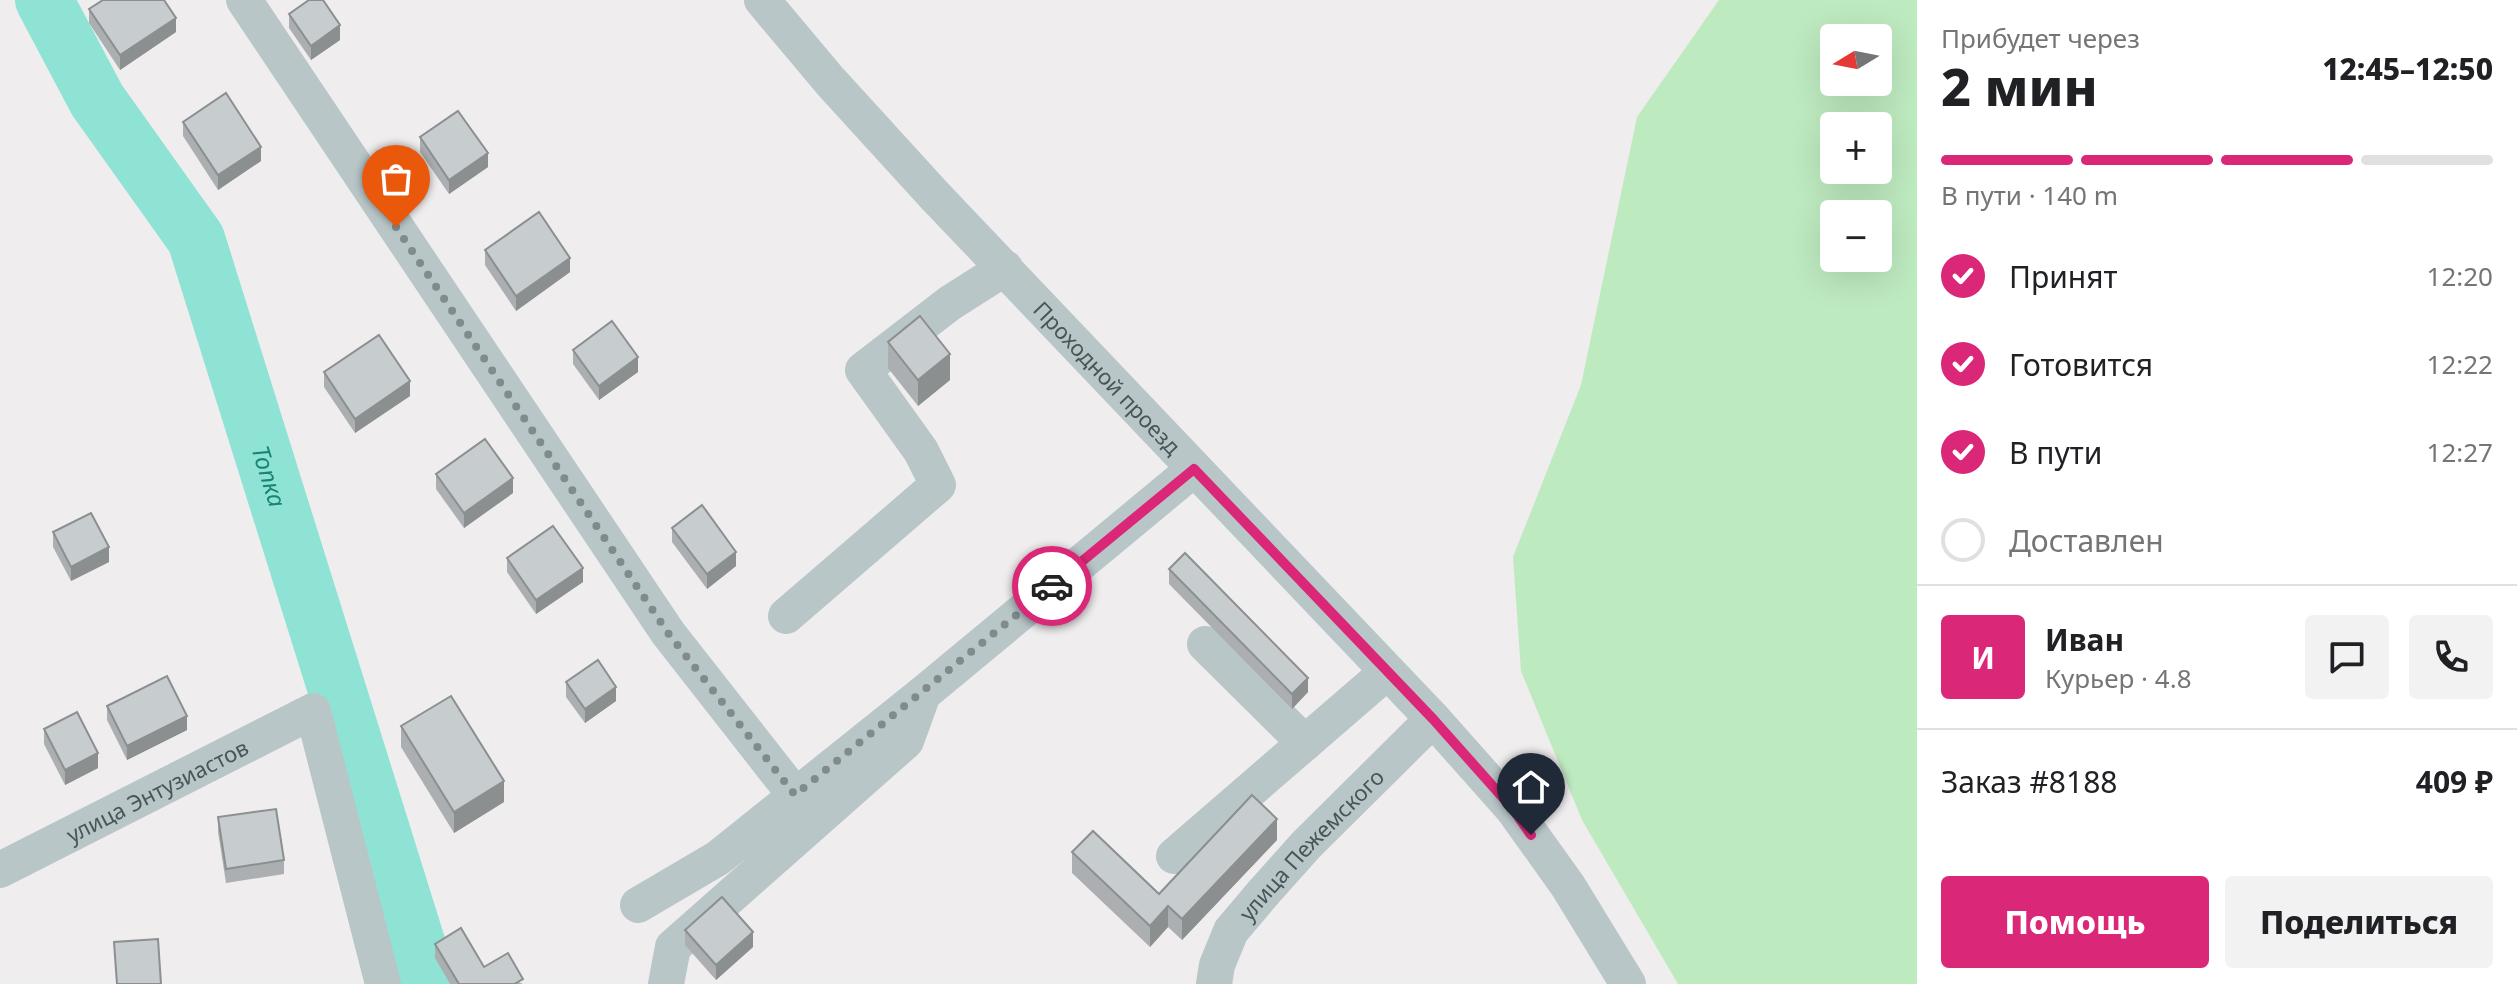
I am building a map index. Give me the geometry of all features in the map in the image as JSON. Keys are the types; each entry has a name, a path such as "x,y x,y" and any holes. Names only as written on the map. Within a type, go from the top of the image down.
{"street":[{"path":"244,0 668,633 795,795"},
{"name":"Проходной проезд","path":"762,0 830,81 1433,719 1513,809 1568,886 1628,984"},
{"path":"786,616 938,485 921,451 863,370 950,303 1005,268"},
{"path":"638,905 718,858 924,693 1194,469"},
{"path":"1205,644 1305,743"},
{"path":"1174,856 1387,672"},
{"path":"666,984 673,947 906,741 924,693"},
{"name":"улица Энтузиастов","path":"0,870 313,711 374,981"},
{"name":"улица Пежемского","path":"1214,984 1217,965 1231,931 1255,901 1306,845 1433,719"}],"green space":[{"path":"1719,0 1917,0 1917,984 1678,984 1582,820 1521,671 1513,557 1581,385 1637,117"}],"building":[{"path":"103,0 164,0 176,18 120,55 89,9"},
{"path":"309,0 323,0 340,25 311,46 289,14"},
{"path":"226,93 261,147 218,175 183,122"},
{"path":"458,111 488,153 449,180 420,137"},
{"path":"539,212 570,258 516,296 485,250"},
{"path":"920,316 950,354 918,380 888,342"},
{"path":"612,321 638,357 599,386 573,350"},
{"path":"379,335 410,381 355,419 324,372"},
{"path":"485,439 513,478 464,513 436,474"},
{"path":"702,505 736,552 707,574 672,528"},
{"path":"91,513 109,547 71,567 53,532"},
{"path":"553,526 583,568 536,600 507,558"},
{"path":"1185,553 1308,678 1292,694 1169,569"},
{"path":"598,660 616,687 585,709 566,682"},
{"path":"167,676 187,716 127,746 107,706"},
{"path":"451,696 504,781 454,812 401,726"},
{"path":"77,712 98,753 65,770 44,729"},
{"path":"1252,795 1277,819 1182,919 1168,906 1150,926 1072,852 1093,831 1159,894"},
{"path":"276,809 284,860 226,869 218,817"},
{"path":"722,897 753,932 716,965 685,930"},
{"path":"461,928 484,967 508,953 523,979 514,984 459,984 435,944"},
{"path":"158,939 161,984 117,984 114,942"}],"waterway":[{"name":"Топка","path":"44,0 97,100 196,239 429,984"}],"way so far":[{"path":"396,227 668,633 795,795 1052,586"}],"route":[{"path":"1052,586 1194,469 1433,719 1513,809 1531,835"}]}
